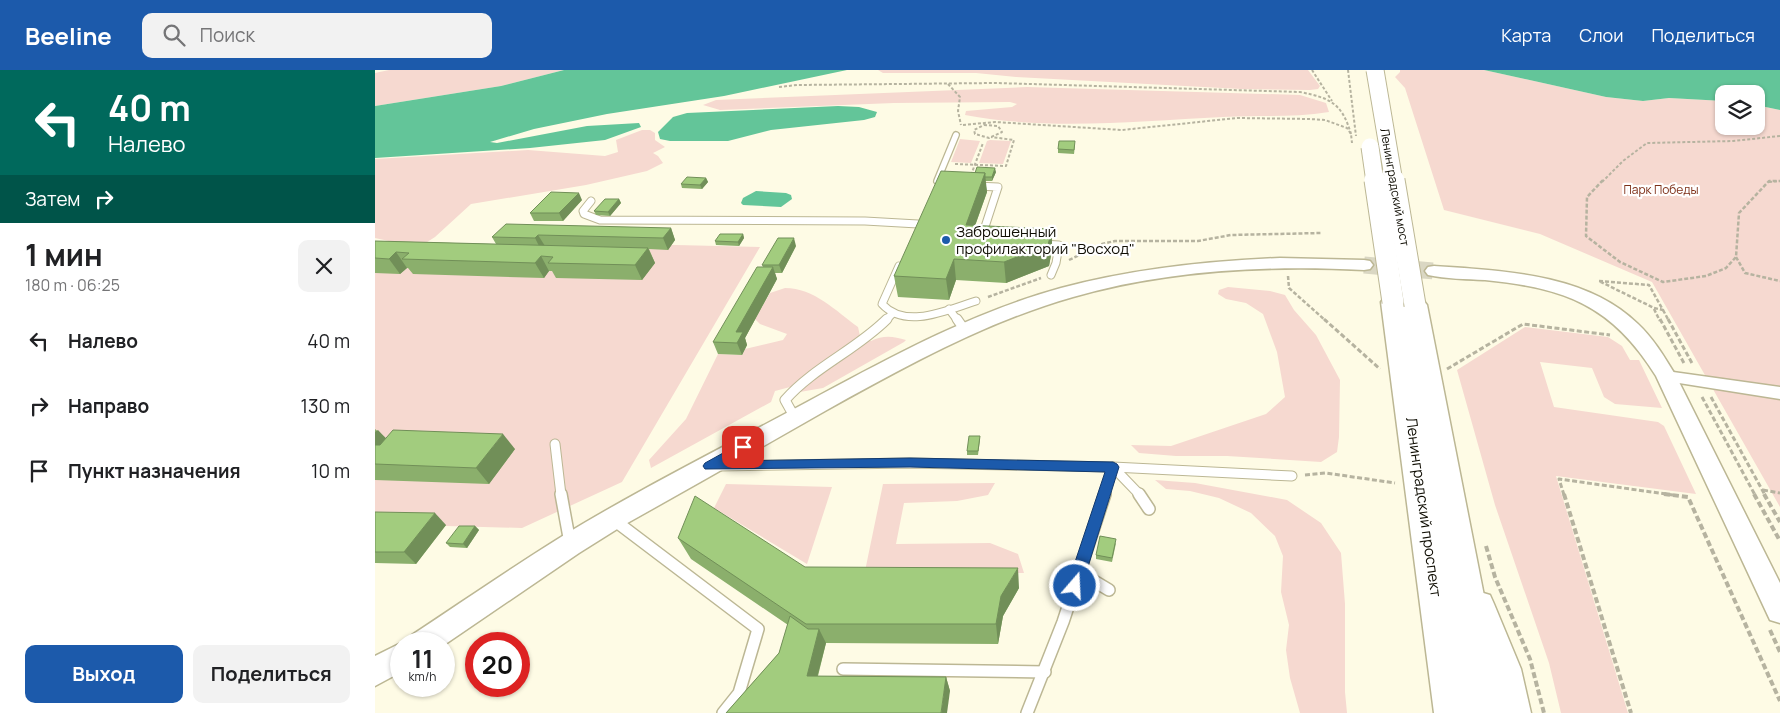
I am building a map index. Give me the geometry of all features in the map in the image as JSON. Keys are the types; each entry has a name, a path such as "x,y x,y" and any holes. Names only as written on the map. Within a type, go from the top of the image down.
{"main road":[{"name":"Ленинградский мост","path":"1359,70 1404,303"},
{"name":"Ленинградский мост","path":"1375,70 1404,303"},
{"name":"Ленинградский проспект","path":"1404,303 1472,547 1488,713"},
{"name":"Ленинградский проспект","path":"1404,303 1453,713"}],"street":[{"path":"440,632 570,545 613,519 803,417 902,359 965,329 1071,291 1119,280 1175,272 1263,264 1363,265"},
{"path":"1434,271 1515,278 1567,291 1590,301 1630,327 1666,376 1780,611"},
{"path":"1666,376 1780,393"},
{"path":"1472,547 1506,669 1516,713"},
{"path":"375,672 390,663"}],"lane":[{"path":"932,192 939,184 957,132"},
{"path":"967,185 998,187 981,240 991,241"},
{"path":"591,201 583,211 585,214 600,220 865,220 918,224"},
{"path":"914,233 921,216"},
{"path":"1030,243 1059,244 1056,263 1051,275"},
{"path":"902,260 882,304 892,314 915,317 935,314 976,301"},
{"path":"949,310 965,329"},
{"path":"803,417 785,400 791,393 812,375 881,327 892,314"},
{"path":"555,444 563,509 570,545"},
{"path":"709,466 910,462 1113,467 1292,476"},
{"path":"1113,467 1136,490 1149,510"},
{"path":"1027,713 1045,672 1081,569 1113,467"},
{"path":"613,519 758,629 739,693 723,713"},
{"path":"1081,569 1093,581 1109,590"},
{"path":"843,669 1045,672"}],"path":[{"path":"1312,70 1332,102"},
{"path":"948,83 960,97 958,111 961,126 957,132"},
{"path":"779,87 797,85 996,83 1300,92 1332,102 1342,108 1347,118 1353,150"},
{"path":"961,126 995,122 1123,130 1189,122 1271,117 1325,120 1347,128 1351,134"},
{"path":"945,163 1006,166 1014,140 991,138 977,136 973,132 980,126 989,125 1001,128 1002,132 991,138"},
{"path":"1780,136 1733,140 1647,143 1613,169 1587,197 1586,236 1620,262 1663,282 1706,276 1725,268 1735,257 1739,213 1769,181 1780,181"},
{"path":"967,185 983,143"},
{"path":"1056,263 1078,257 1102,244 1115,241 1198,241 1240,235 1321,233"},
{"path":"1735,257 1745,273 1780,281"},
{"path":"976,301 1051,275"},
{"path":"1663,310 1654,308 1599,280 1649,285 1663,310 1697,381 1780,541"},
{"path":"1289,288 1384,373"},
{"path":"1654,308 1780,522"},
{"path":"1442,362 1444,371 1523,324 1614,335"},
{"path":"1292,476 1326,473 1397,484"},
{"path":"1631,713 1559,479 1688,497 1780,702"},
{"path":"1762,490 1780,493"},
{"path":"1472,547 1495,577 1530,659 1544,713"}],"green space":[{"path":"389,70 564,70 501,86 375,106 375,73"},
{"path":"878,70 1308,70 1320,86 1318,89 1310,90 1241,89 1016,77 976,73 883,73"},
{"name":"Парк Победы","path":"1400,70 1484,70 1606,97 1643,101 1669,98 1715,101 1715,135 1765,135 1765,107 1780,110 1780,507 1652,282 1540,234 1444,210 1405,88 1395,77"},
{"path":"1027,87 1300,95 1326,103 1329,112 1290,116 1236,116 1062,124 1029,123 965,115 966,111 1012,107 1017,104 1010,102 894,103 720,110 703,105 716,100"},
{"path":"642,130 650,130 655,133 655,140 665,147 653,153 663,163 647,171 586,185 471,204 435,237 424,244 407,245 375,238 375,159 528,150 605,156 618,152 616,140"},
{"path":"960,139 980,141 971,163 951,162"},
{"path":"987,141 1011,141 1003,164 979,163"},
{"path":"507,241 760,247 622,482 522,528 375,524 375,255 490,258"},
{"path":"1228,287 1270,291 1285,295 1294,310 1316,335 1340,380 1337,452 1321,462 1139,453 1131,445 1171,446 1266,414 1285,397 1277,352 1263,314 1246,303 1226,299 1218,294 1219,290"},
{"path":"785,288 796,289 815,296 858,327 860,336 871,341 888,337 906,340 823,388 794,393 790,387 775,391 771,402 651,468 649,460 686,419 718,354 742,355 745,349 783,340 787,334 760,324 755,319 770,293"},
{"path":"1525,327 1608,337 1622,346 1630,360 1639,360 1662,408 1615,404 1604,397 1592,368 1540,362 1554,407 1658,422 1664,426 1696,494 1556,476 1628,713 1561,713 1549,663 1495,505 1457,370"},
{"path":"1155,480 1195,483 1287,500 1321,523 1341,553 1345,604 1345,692 1347,713 1300,713 1290,678 1286,650 1289,625 1281,592 1283,556 1275,536 1251,513 1219,498 1190,491 1166,489"},
{"path":"995,483 988,495 957,501 904,503 896,544 990,543 1018,554 1024,573 865,571 883,484"},
{"path":"726,484 832,487 807,564 714,508"}],"shaded area":[{"path":"564,70 847,70 724,96 607,114 534,129 490,142 497,143 587,126 639,123 641,127 605,140 530,148 375,158 375,106 501,86"},
{"path":"1484,70 1780,70 1780,110 1765,107 1765,85 1715,85 1715,101 1669,98 1643,101 1606,97"},
{"path":"838,106 859,107 877,112 875,117 864,120 771,130 728,141 670,141 660,139 658,132 673,117 687,113"},
{"path":"756,191 786,193 791,195 792,199 781,207 743,205 741,203 743,198"}],"building":[{"path":"1059,141 1075,141 1074,150 1058,149"},
{"path":"977,167 995,168 992,177 985,177 985,173 975,173"},
{"path":"941,171 985,173 966,225 1052,229 1048,245 1004,262 954,259 946,279 894,276"},
{"path":"687,177 706,178 700,185 681,184"},
{"path":"551,192 579,193 559,213 530,213"},
{"path":"605,199 619,199 608,212 594,211"},
{"path":"506,224 671,228 663,238 538,235 535,238 492,237"},
{"path":"720,234 743,234 738,242 715,241"},
{"path":"778,238 794,238 779,265 762,265"},
{"path":"375,241 648,248 635,265 548,263 553,257 541,256 535,263 402,259 409,253 396,252 389,259 375,258"},
{"path":"757,267 773,267 736,332 743,332 737,343 713,342"},
{"path":"393,430 503,434 476,468 375,464 375,445 380,445"},
{"path":"969,436 980,436 978,451 967,451"},
{"path":"695,496 805,567 1018,568 1001,596 996,624 806,624 678,538"},
{"path":"375,512 435,513 404,552 375,552"},
{"path":"459,526 475,526 463,544 446,543"},
{"path":"1100,536 1116,539 1112,558 1096,555"},
{"path":"790,616 808,629 819,629 807,676 946,677 941,713 726,713 779,653"}],"tunnel":[{"path":"1364,265 1434,271"}],"place":[{"name":"Заброшенный профилакторий \"Восход\"","path":"946,240"}],"route":[{"path":"743,447 709,466 910,462 1113,467 1075,586"}]}
